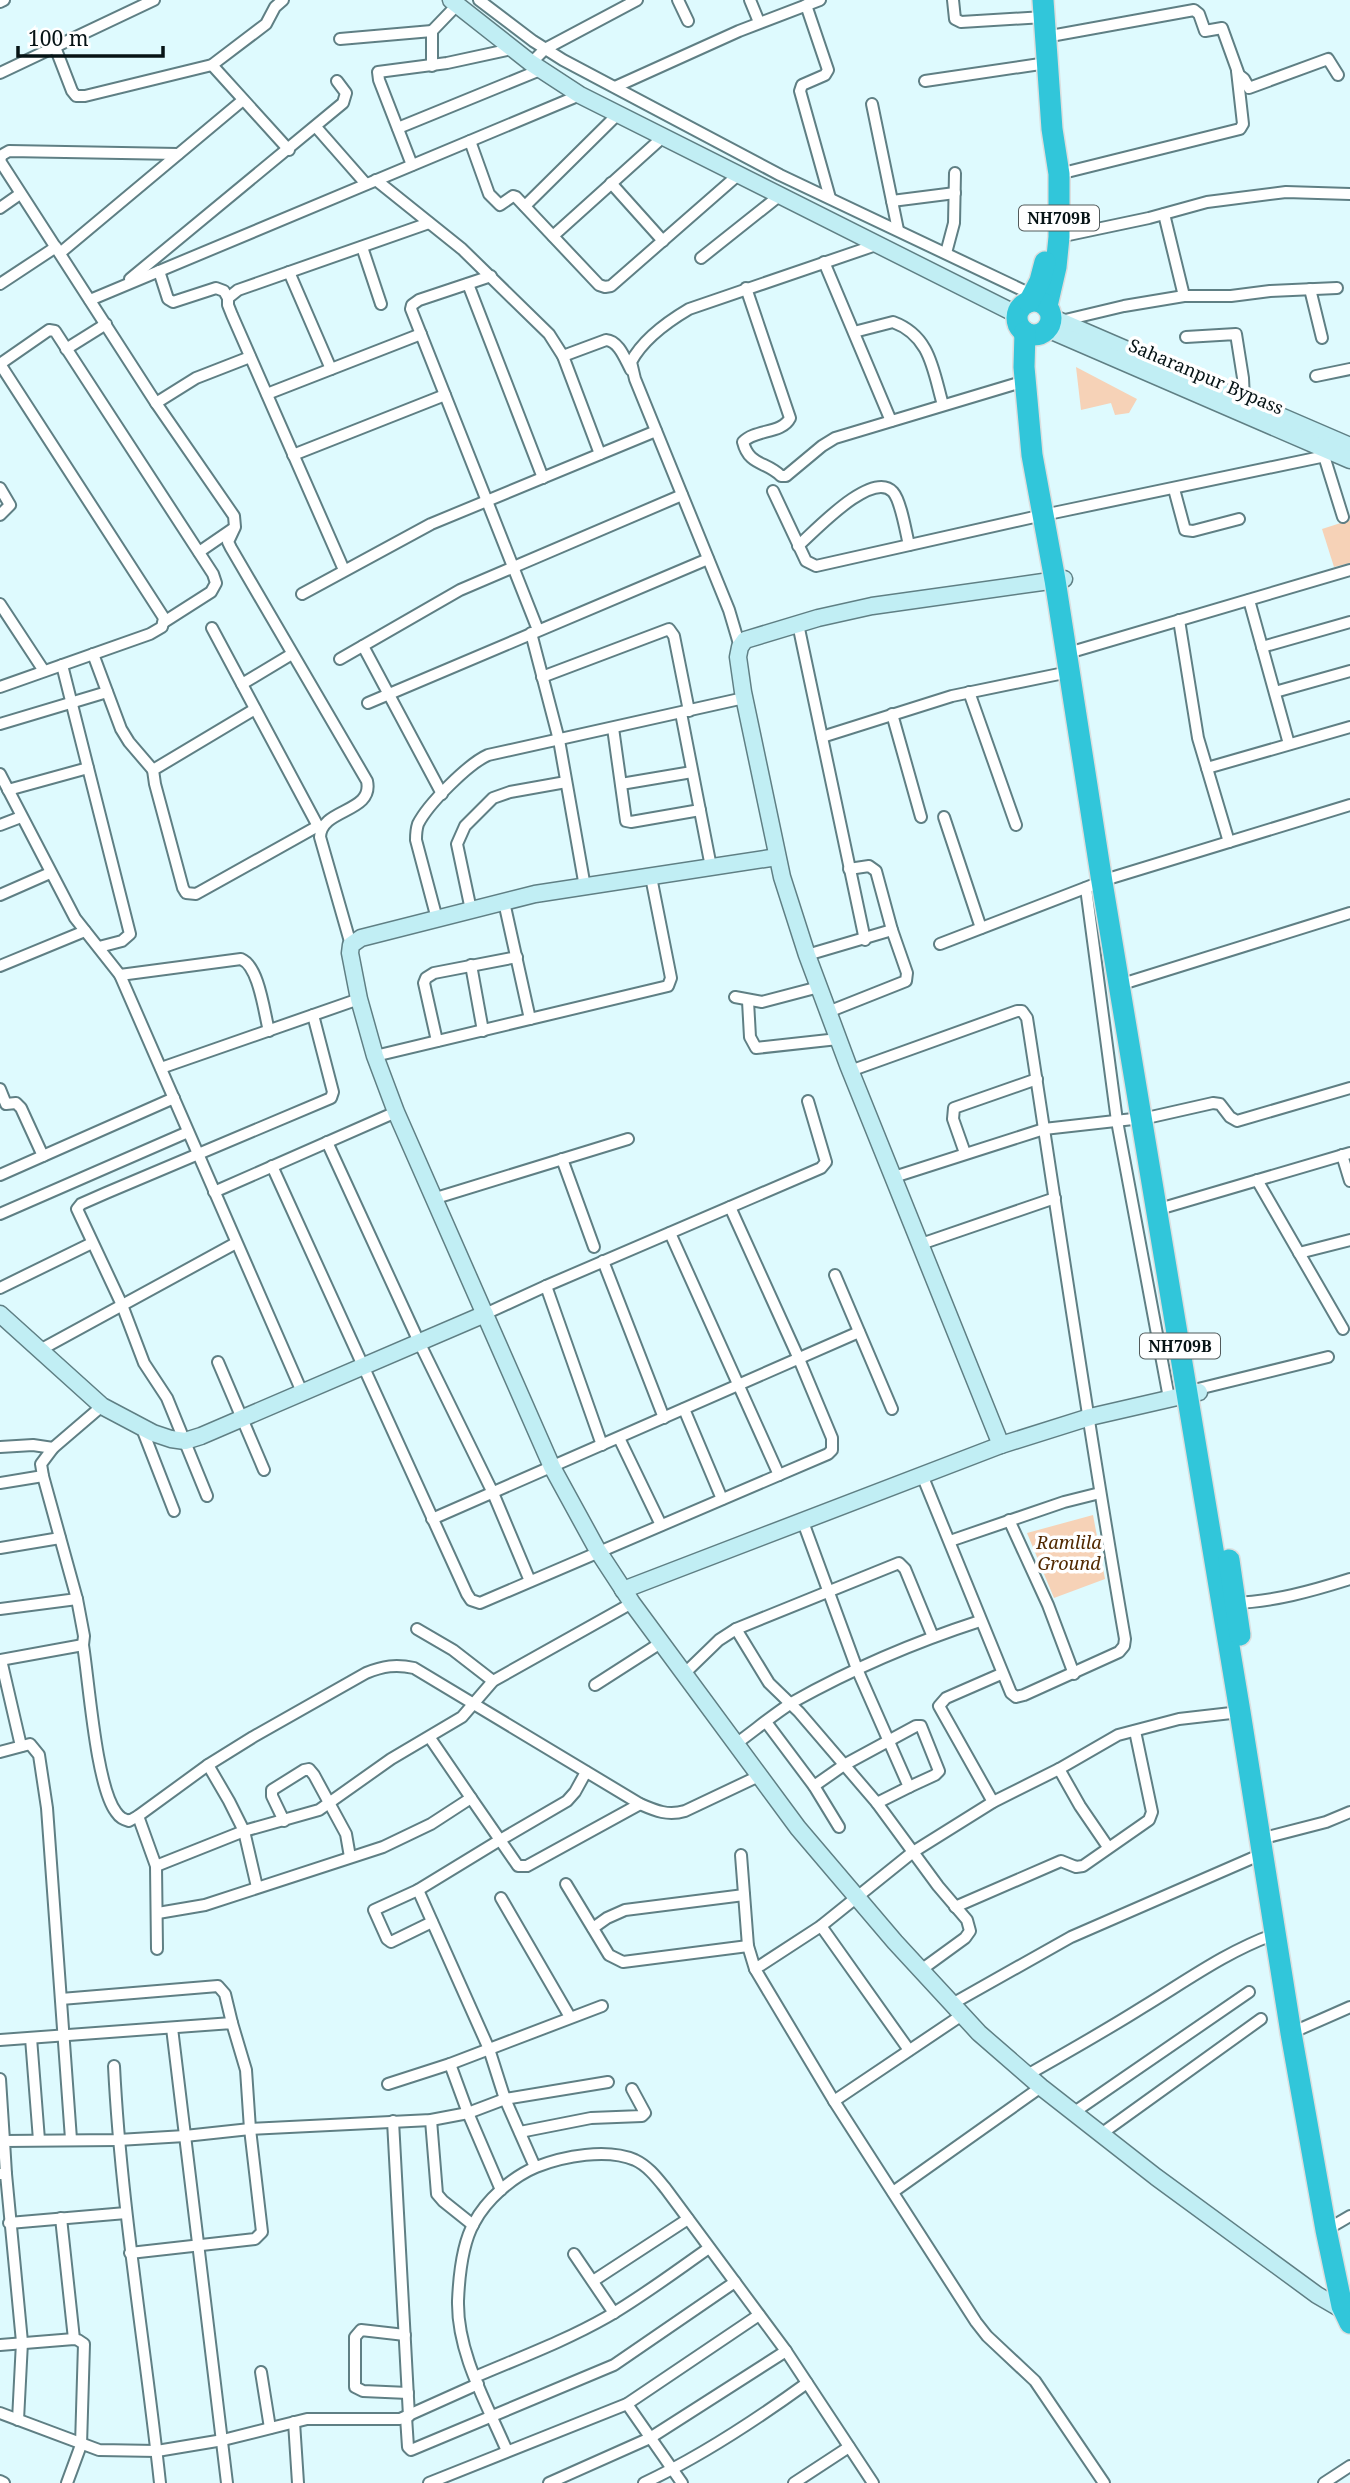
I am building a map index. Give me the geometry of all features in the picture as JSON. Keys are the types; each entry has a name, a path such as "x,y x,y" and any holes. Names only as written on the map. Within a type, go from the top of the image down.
{"highway":[{"name":"NH709B","path":"1047,11 1047,63 1052,129 1059,174 1059,237 1056,268 1039,317 1025,381 1029,432 1075,651 1099,882"},
{"name":"NH709B","path":"1048,514 1036,407 1039,317 1047,252 1048,154 1052,129"},
{"name":"NH709B","path":"1060,579 1069,672 1099,882 1124,983 1188,1393 1250,1712 1296,2032"},
{"name":"NH709B","path":"1146,1117 1166,1207 1188,1393"},
{"name":"NH709B","path":"1229,1604 1240,1712 1267,1845 1275,1934 1337,2224 1349,2312"}],"street":[{"path":"0,73 155,0"},
{"path":"55,47 72,91 80,97 212,65 266,24 283,0"},
{"path":"479,0 580,95 618,114 649,117 663,137 744,169 830,198 946,253 1039,317 1184,296 1231,296 1270,290 1336,288"},
{"path":"398,128 539,59 637,0"},
{"path":"678,0 688,21"},
{"path":"750,0 759,22"},
{"path":"615,88 759,22 820,0"},
{"path":"953,0 955,19 961,22 1047,11 1194,9 1199,14 1205,31 1222,28 1237,69 1249,88 1328,60 1338,75"},
{"path":"432,66 432,31 454,2 512,49 615,88 649,117 744,169 779,196 876,245 1039,317 1350,446"},
{"path":"806,5 828,70 825,75 802,85 800,91 830,198"},
{"path":"340,39 432,31"},
{"path":"412,165 379,80 379,72 432,66 512,49"},
{"path":"925,81 1047,63"},
{"path":"212,65 289,150"},
{"path":"1059,174 1240,129 1243,124 1237,69"},
{"path":"120,287 289,150 346,99 344,88 337,81"},
{"path":"90,300 580,95"},
{"path":"0,284 58,250 243,100"},
{"path":"872,104 898,230"},
{"path":"525,206 618,114"},
{"path":"316,127 371,182 429,223 491,276 549,334 563,356 600,454"},
{"path":"553,236 663,137"},
{"path":"470,141 491,198 502,205 513,196 599,285 606,288 744,169"},
{"path":"93,654 125,736 153,770 186,893 191,895 205,890 319,828 366,796 369,789 367,781 231,548 229,535 234,527 234,516 156,403 0,161 2,155 9,151 178,154"},
{"path":"946,253 954,223 955,173"},
{"path":"611,183 663,241"},
{"path":"892,201 955,193"},
{"path":"0,208 20,194"},
{"path":"1059,237 1207,202 1271,194 1350,194"},
{"path":"701,258 779,196"},
{"path":"1164,214 1184,296"},
{"path":"228,298 238,290 429,223"},
{"path":"631,370 631,362 640,347 677,316 704,302 876,245"},
{"path":"362,247 381,303"},
{"path":"824,262 891,421"},
{"path":"159,271 168,299 173,302 216,288 220,288 228,298 228,305 250,357 344,570"},
{"path":"289,272 331,369"},
{"path":"491,276 415,302 411,309 488,500 535,632 542,677 559,740 585,887"},
{"path":"468,284 543,478"},
{"path":"746,288 790,418 783,426 745,440 744,445 751,459 774,469 783,477 835,438 1025,381"},
{"path":"1310,289 1322,338"},
{"name":"Saharanpur Bypass","path":"1039,317 1336,457"},
{"path":"854,332 892,322 916,336 928,351 943,405"},
{"path":"66,349 106,324"},
{"path":"0,688 150,634 214,588 216,579 55,331 51,329 0,364 162,614 164,622"},
{"path":"267,394 421,334"},
{"path":"1186,337 1236,334 1239,340 1244,401"},
{"path":"563,356 606,340 617,345 631,370 729,610 740,647 738,657 744,698 777,857 807,955 850,1071 1001,1446"},
{"path":"156,403 195,378 250,357"},
{"path":"1316,376 1350,369"},
{"path":"293,455 445,395"},
{"path":"302,594 431,524 656,431"},
{"path":"773,491 806,561 816,566 1048,514 1336,457 1343,517"},
{"path":"799,546 857,494 882,487 891,490 897,498 909,545"},
{"path":"0,488 10,505 0,515"},
{"path":"1174,489 1185,530 1193,531 1239,519"},
{"path":"340,659 460,590 682,495"},
{"path":"199,552 234,527"},
{"path":"368,703 708,559"},
{"path":"1075,651 1350,570"},
{"path":"740,647 755,635 906,600 1060,579"},
{"path":"1249,600 1289,744"},
{"path":"0,604 44,671"},
{"path":"1179,621 1198,738 1229,842"},
{"path":"1262,647 1350,622"},
{"path":"798,624 865,940"},
{"path":"212,628 319,828 351,945 350,953 359,999 374,1056 396,1112 552,1466 598,1551 627,1596 798,1828 957,2009 1027,2075 1073,2113 1199,2208 1349,2312"},
{"path":"542,677 670,629 674,636 692,772 711,867"},
{"path":"363,646 442,794"},
{"path":"242,684 292,654"},
{"path":"62,665 130,934 121,941 99,947"},
{"path":"1275,692 1350,671"},
{"path":"822,737 969,692 1069,672"},
{"path":"0,724 107,692"},
{"path":"969,692 1016,825"},
{"path":"436,919 416,831 424,815 442,794 478,760 488,755 744,698"},
{"path":"153,770 255,709"},
{"path":"892,714 921,817"},
{"path":"1207,768 1350,727"},
{"path":"613,728 628,823 700,810"},
{"path":"8,790 88,768"},
{"path":"621,784 692,772"},
{"path":"0,774 50,873 85,930 120,975 302,1392"},
{"path":"471,910 457,844 465,826 493,798 510,792 566,782"},
{"path":"940,944 1099,882 1350,805"},
{"path":"0,825 21,817"},
{"path":"944,817 981,928"},
{"path":"351,945 361,937 535,894 777,857"},
{"path":"828,1012 905,981 907,972 876,871 869,866 849,869"},
{"path":"0,895 50,873"},
{"path":"374,1056 667,986 671,978 651,877"},
{"path":"1099,882 1117,1121 1188,1393"},
{"path":"504,902 530,1020"},
{"path":"1124,983 1350,913"},
{"path":"0,966 85,930"},
{"path":"807,955 892,930"},
{"path":"437,1041 424,983 426,978 434,973 516,957"},
{"path":"120,975 241,959 254,970 269,1031"},
{"path":"471,965 483,1031"},
{"path":"735,997 762,1002 819,987"},
{"path":"161,1068 359,999"},
{"path":"748,1000 750,1037 756,1048 838,1039"},
{"path":"850,1071 1017,1011 1022,1011 1027,1018 1125,1640 1119,1652 1024,1696 1011,1693 922,1475"},
{"path":"207,1496 162,1389 144,1363 122,1305 78,1213 78,1207 334,1096 313,1015"},
{"path":"965,1153 953,1119 954,1108 1037,1080"},
{"path":"894,1177 1044,1129 1146,1117 1217,1103 1237,1121 1350,1087"},
{"path":"0,1089 3,1105 19,1105 43,1156"},
{"path":"0,1175 174,1098"},
{"path":"0,1314 102,1406 171,1439 185,1441 825,1166 808,1101"},
{"path":"214,1192 396,1112"},
{"path":"0,1214 188,1132"},
{"path":"436,1198 628,1139"},
{"path":"327,1142 492,1493 530,1581"},
{"path":"1166,1207 1346,1154 1350,1181"},
{"path":"562,1159 594,1247"},
{"path":"272,1166 432,1519 471,1600 480,1603 828,1454 833,1445 799,1359 730,1207"},
{"path":"1257,1180 1343,1329"},
{"path":"920,1244 1055,1198"},
{"path":"670,1233 779,1475"},
{"path":"1299,1253 1350,1240"},
{"path":"0,1288 92,1243"},
{"path":"40,1350 236,1243"},
{"path":"603,1261 664,1418"},
{"path":"835,1275 892,1409"},
{"path":"545,1286 602,1445"},
{"path":"432,1519 859,1332"},
{"path":"156,1866 244,1831 303,1816 329,1804 391,1759 462,1717 493,1681 627,1596 803,1522 1001,1446 1090,1418 1328,1357"},
{"path":"218,1362 264,1470"},
{"path":"102,1406 53,1448 41,1464 77,1598 100,1764 107,1794 122,1819 129,1821 138,1816 208,1765 366,1673 400,1665 414,1668 640,1804 659,1812 673,1814 685,1811 759,1776"},
{"path":"684,1409 722,1499"},
{"path":"141,1426 174,1511"},
{"path":"619,1438 661,1525"},
{"path":"0,1447 33,1445 53,1448"},
{"path":"0,1483 43,1476"},
{"path":"950,1541 1100,1493"},
{"path":"1009,1520 1048,1605 1074,1674"},
{"path":"803,1522 857,1669 909,1787"},
{"path":"0,1548 60,1538"},
{"path":"685,1673 719,1640 736,1629 895,1564 903,1564 933,1637"},
{"path":"1229,1604 1248,1604 1308,1592 1350,1579"},
{"path":"0,1609 77,1598"},
{"path":"737,1743 791,1704 857,1669 933,1637 980,1621"},
{"path":"417,1629 453,1650 493,1681"},
{"path":"736,1629 760,1671 877,1803 967,1920 970,1931 965,1938 921,1970"},
{"path":"595,1685 662,1642"},
{"path":"21,1746 1,1660 83,1645"},
{"path":"993,1802 939,1706 946,1698 1001,1674"},
{"path":"755,1969 821,1926 913,1852 993,1802 1118,1735 1180,1719 1240,1712"},
{"path":"766,1722 814,1786 839,1827"},
{"path":"814,1786 844,1765 916,1726 922,1728 939,1771 877,1803"},
{"path":"955,1906 1061,1861 1080,1867 1146,1822 1151,1816 1135,1731"},
{"path":"430,1738 518,1866 527,1866 640,1804"},
{"path":"0,1752 21,1746 33,1746 40,1755 48,1818 71,2139"},
{"path":"208,1765 244,1831 257,1887"},
{"path":"284,1821 272,1796 272,1790 309,1769 346,1834 350,1857"},
{"path":"1059,1769 1080,1806 1108,1846"},
{"path":"432,1922 391,1942 387,1939 374,1910 418,1890 567,1801 586,1772"},
{"path":"158,1913 205,1905 406,1838 471,1798"},
{"path":"834,2102 909,2050 957,2009 1071,1937 1267,1845 1350,1812"},
{"path":"138,1816 156,1866 157,1949"},
{"path":"741,1855 748,1946 755,1969 834,2102 976,2322 987,2336 1035,2381 1104,2483"},
{"path":"566,1884 609,1955 623,1962 748,1946"},
{"path":"418,1890 489,2049 505,2099 535,2167"},
{"path":"593,1928 625,1910 744,1895"},
{"path":"501,1898 570,2017"},
{"path":"821,1926 909,2050"},
{"path":"1027,2075 1248,1943 1275,1934"},
{"path":"61,1998 218,1986 226,1994 246,2070 262,2232 255,2239 130,2253"},
{"path":"1073,2113 1249,1992"},
{"path":"388,2084 450,2064 602,2006"},
{"path":"1296,2032 1350,2007"},
{"path":"1101,2134 1261,2019"},
{"path":"0,2040 233,2023"},
{"path":"172,2028 227,2483"},
{"path":"31,2038 39,2140"},
{"path":"450,2064 501,2190"},
{"path":"114,2066 118,2140 130,2253 160,2483"},
{"path":"0,2079 3,2174 22,2342 18,2420"},
{"path":"4,2141 118,2140 250,2129 431,2120 468,2113 505,2099 608,2082"},
{"path":"893,2192 1041,2087"},
{"path":"520,2132 591,2118 642,2116 644,2108 632,2089"},
{"path":"431,2120 437,2194 472,2225"},
{"path":"393,2121 408,2393 408,2447 411,2450 614,2365 735,2282"},
{"path":"507,2451 477,2381 459,2329 458,2299 472,2225 501,2190 535,2167 569,2158 621,2155 649,2169 688,2219 786,2351 873,2483"},
{"path":"9,2223 126,2213"},
{"path":"61,2218 74,2339"},
{"path":"593,2281 688,2219"},
{"path":"0,2413 99,2451 157,2451 223,2440 294,2422 329,2418 391,2420 407,2417 614,2313 709,2248"},
{"path":"574,2254 614,2313"},
{"path":"429,2483 628,2404 760,2315"},
{"path":"405,2335 360,2330 356,2333 355,2387 363,2391 408,2393"},
{"path":"0,2345 74,2339 82,2341 85,2347 81,2445 66,2483"},
{"path":"549,2483 650,2438 786,2351"},
{"path":"261,2372 270,2428"},
{"path":"644,2483 672,2470 751,2422 807,2383"},
{"path":"628,2404 682,2483"},
{"path":"294,2422 298,2483"},
{"path":"794,2483 849,2447"},
{"path":"1331,2481 1350,2466"}],"green space":[{"path":"1076,367 1137,399 1129,413 1115,415 1111,403 1081,410"},
{"path":"1350,520 1350,563 1334,567 1322,529"},
{"name":"Ramlila Ground","path":"1093,1515 1105,1579 1054,1598 1027,1533"}]}
